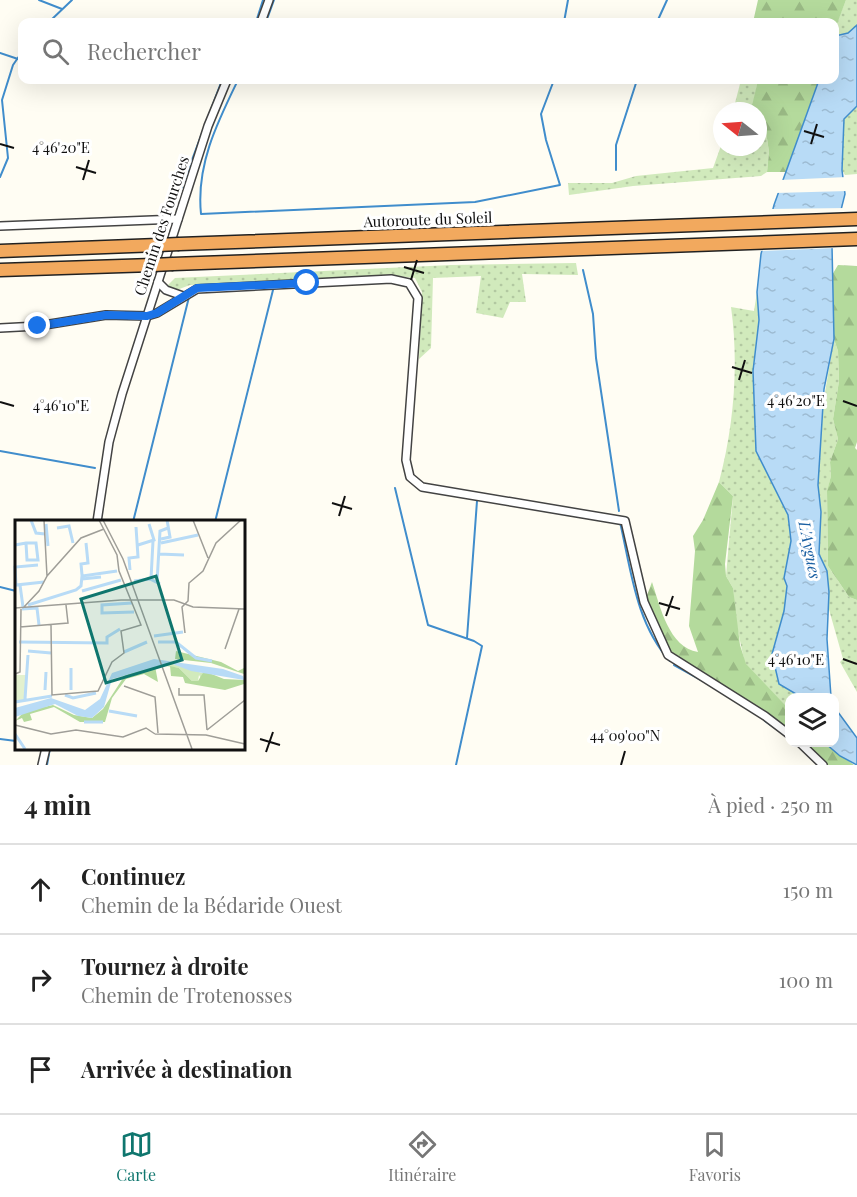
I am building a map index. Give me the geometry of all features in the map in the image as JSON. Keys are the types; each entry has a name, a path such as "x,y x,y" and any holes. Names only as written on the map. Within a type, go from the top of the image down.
{"highway":[{"name":"Autoroute du Soleil","path":"0,251 853,219"},
{"path":"0,270 851,239"}],"street":[{"path":"262,18 269,0"},
{"name":"Chemin des Fourches","path":"97,520 111,432 208,126 225,84"},
{"path":"0,226 178,219"},
{"path":"0,328 38,326 106,315 147,316 157,313 197,288 391,279 409,283 418,298 406,460 410,477 422,487 625,521 644,602 668,656 765,716 785,732"},
{"path":"158,282 166,290 183,296"},
{"path":"804,747 823,765"},
{"path":"42,765 46,750"}],"green space":[{"path":"758,0 846,0 839,18 754,18"},
{"path":"846,0 857,0 857,25 848,33 839,35 839,18"},
{"path":"740,84 757,84 754,102 735,102"},
{"path":"757,84 818,84 786,172 767,172 769,152 767,102 753,102"},
{"path":"857,106 857,174 845,175 842,170 844,119"},
{"path":"767,138 769,152 767,172 761,176 633,186 569,195 568,183 612,183 636,176 713,168 717,156 767,156"},
{"path":"576,263 578,275 522,274 526,302 510,302 503,318 476,313 481,276 433,278 431,348 419,359 422,292 415,278 397,276 190,285 174,291 167,286 175,278 451,265"},
{"path":"838,265 857,266 857,442 855,448 857,450 857,600 849,597 828,566 827,491 831,476 830,462 838,439 833,419 839,381 838,351 834,339 832,275"},
{"path":"757,292 759,320 753,370 756,451 788,515 791,541 784,578 787,586 784,611 772,654 779,684 794,693 785,693 785,705 745,664 734,613 733,588 726,576 733,496 719,482 734,395 735,351 731,307 754,311"},
{"path":"834,339 838,351 839,381 833,419 838,439 830,462 831,476 827,492 828,566 849,597 857,600 857,692 840,662 843,659 828,606 827,571 819,554 821,512 818,485 823,404"},
{"path":"719,482 733,496 725,564 726,576 733,588 740,645 746,664 785,705 785,727 672,653 646,598 652,582 662,614 673,634 688,649 698,652 689,626 695,551 693,536 703,520"},
{"path":"808,747 830,747 854,765 828,765"}],"water":[{"name":"L'Aygues","path":"857,25 857,106 844,119 842,170 845,194 832,246 834,339 824,389 818,485 821,512 819,554 827,571 829,592 827,639 831,693 794,693 779,684 772,654 784,611 787,586 784,578 791,541 788,515 756,451 753,371 759,320 757,292 761,254 774,205 818,84 839,84 839,35 848,33"},
{"path":"839,713 857,738 857,765 840,756 830,747 839,747"}],"pier":[{"path":"847,177 848,191 775,193 780,180"},
{"path":"846,208 836,248 759,251 770,209"}],"waterway":[{"path":"39,0 62,9"},
{"path":"53,18 72,0"},
{"path":"257,18 263,0"},
{"path":"267,18 274,0"},
{"path":"565,18 568,0"},
{"path":"659,18 667,0"},
{"path":"0,53 18,59"},
{"path":"0,177 8,158 2,100 13,65 18,58"},
{"path":"169,211 175,205 220,84"},
{"path":"236,84 216,128 205,161 200,196 201,214 475,202 560,185 546,140 541,114 552,84"},
{"path":"616,170 616,145 636,84"},
{"path":"583,270 593,314 596,358 619,511"},
{"path":"216,520 273,290"},
{"path":"133,520 189,297"},
{"path":"0,451 95,468"},
{"path":"395,488 428,625 482,646 456,765"},
{"path":"467,638 477,501"},
{"path":"620,522 636,596 642,613 649,630 670,661"},
{"path":"0,587 15,591"},
{"path":"674,665 703,681"},
{"path":"765,721 778,730"},
{"path":"0,739 15,741"},
{"path":"47,765 50,750"}],"route":[{"path":"38,326 106,315 147,316 157,313 197,288 307,283"}]}
